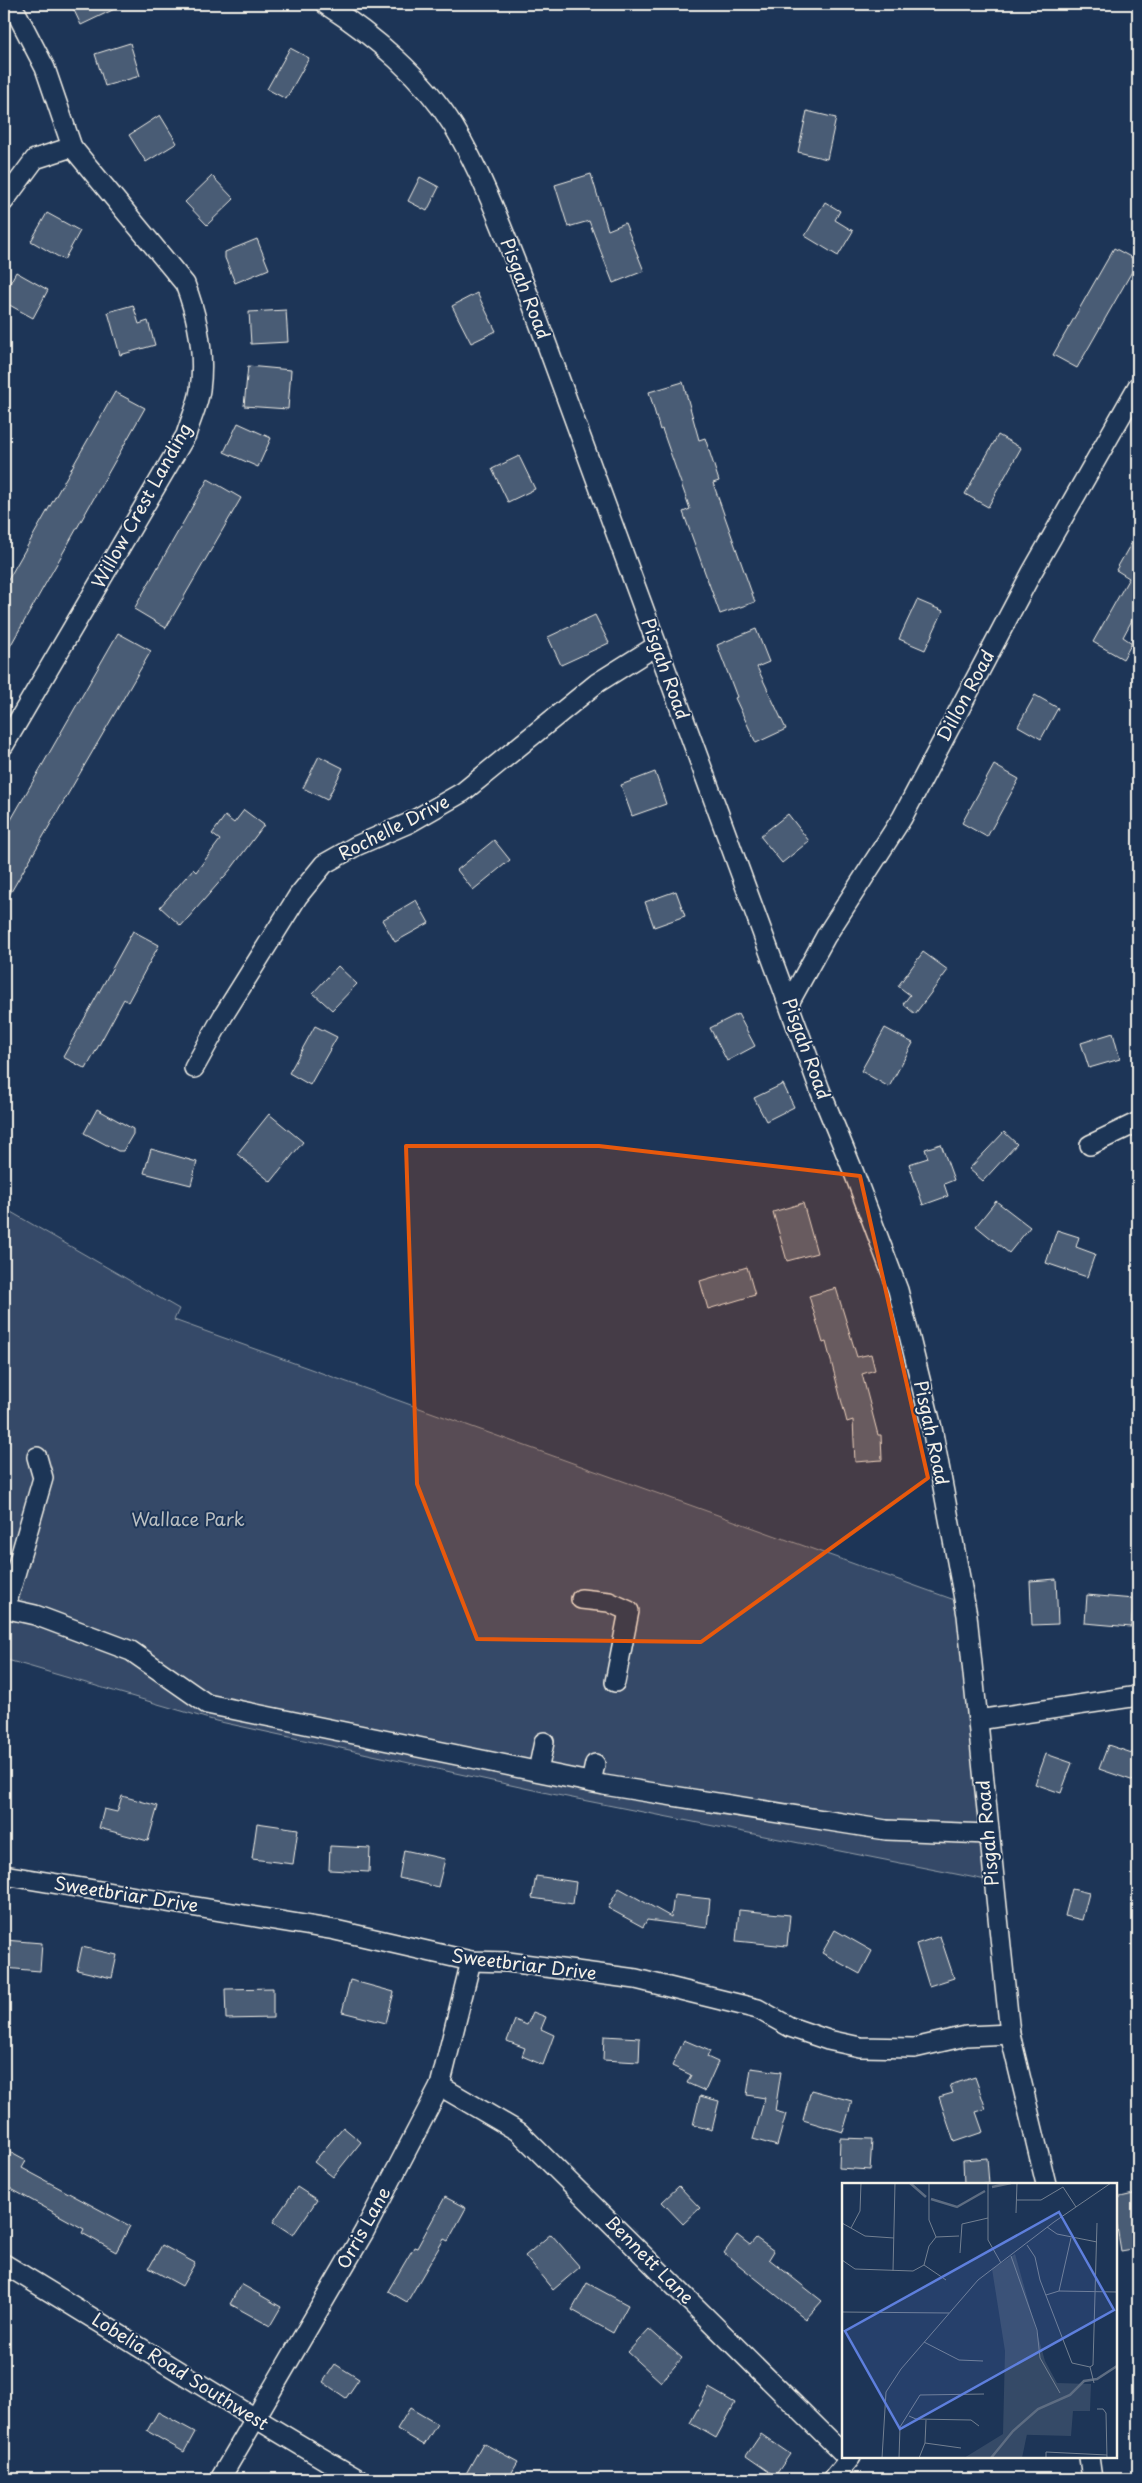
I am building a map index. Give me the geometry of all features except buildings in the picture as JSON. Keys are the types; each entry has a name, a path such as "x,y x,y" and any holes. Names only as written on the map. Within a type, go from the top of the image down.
{"street":[{"name":"Willow Crest Landing","path":"4,745 186,435 200,392 202,350 195,311 185,284 72,146 45,68 16,14 5,4"},
{"name":"Pisgah Road","path":"325,4 347,18 430,94 454,127 494,209 532,304 788,1003 898,1290 932,1428 966,1615 1010,2034 1046,2183"},
{"path":"4,201 35,159 72,146"},
{"name":"Dillon Road","path":"788,1003 826,936 902,818 1032,572 1138,386"},
{"name":"Rochelle Drive","path":"194,1068 223,1016 298,896 324,864 356,846 409,823 463,792 597,684 656,646"},
{"path":"1090,1145 1138,1122"},
{"path":"37,1457 42,1478 5,1608 35,1616 131,1651 207,1704 591,1782 886,1830 988,1834"},
{"path":"581,1599 609,1602 629,1611 615,1682"},
{"path":"978,1720 1138,1696"},
{"path":"538,1771 544,1742"},
{"path":"591,1782 595,1764"},
{"name":"Sweetbriar Drive","path":"4,1875 335,1930 471,1961 508,1962 636,1979 758,2009 790,2027 828,2040 860,2047 914,2048 966,2036 1010,2034"},
{"name":"Orris Lane","path":"220,2479 364,2232 440,2086 471,1961"},
{"name":"Bennett Lane","path":"440,2086 519,2132 842,2450"},
{"name":"Lobelia Road Southwest","path":"4,2264 158,2356 254,2419 358,2479"},
{"path":"833,2479 847,2458"},
{"path":"1089,2458 1092,2479"}],"highlighted area":[{"path":"406,1146 599,1146 860,1176 928,1478 701,1642 477,1639 417,1484"}],"green space":[{"name":"Wallace Park","path":"4,1208 179,1309 174,1320 963,1603 991,1881 552,1794 216,1721 4,1659"}]}
